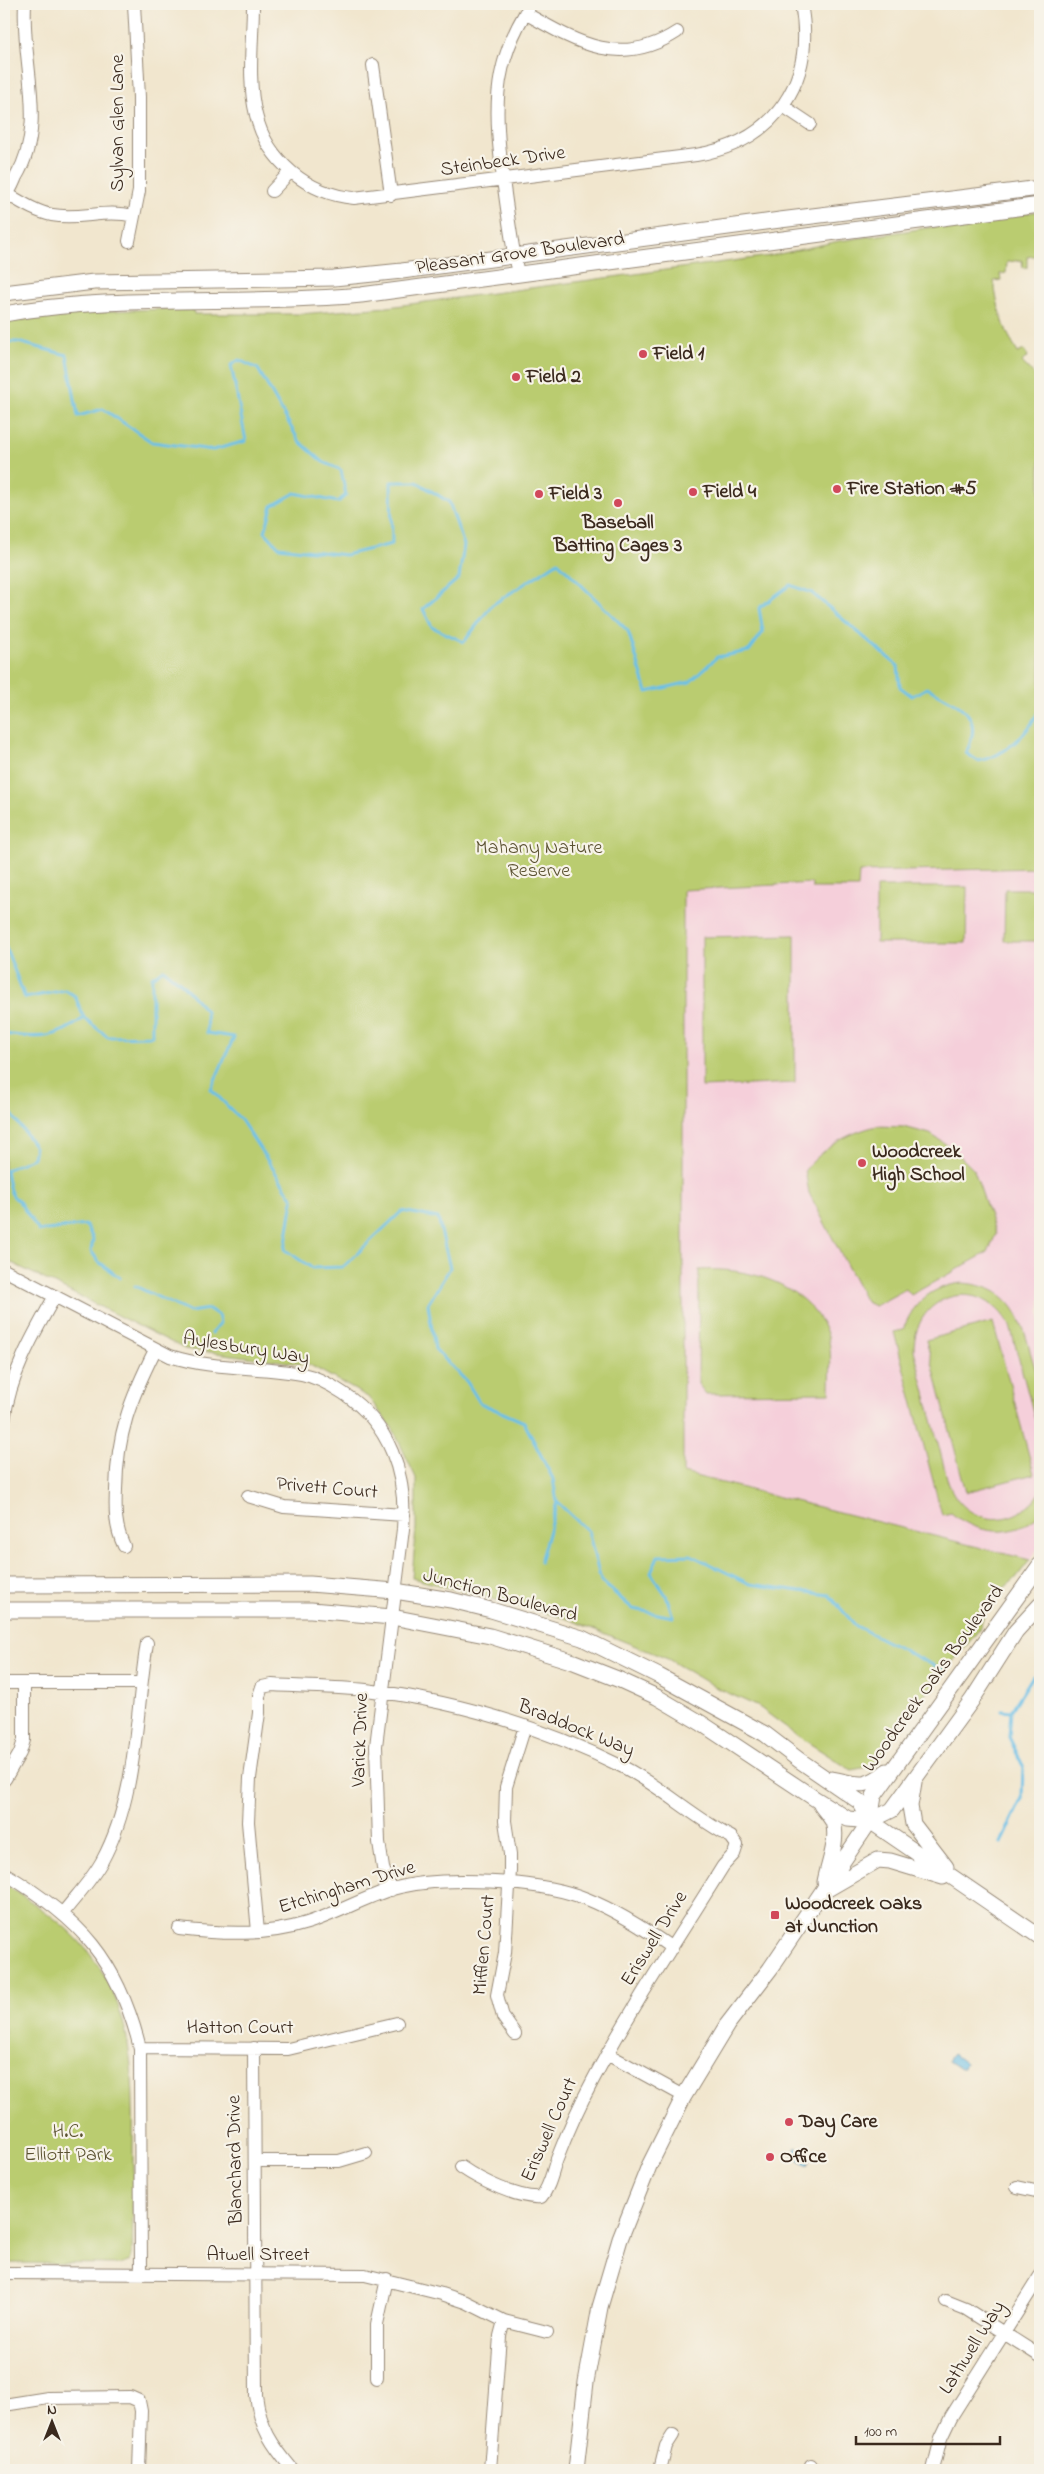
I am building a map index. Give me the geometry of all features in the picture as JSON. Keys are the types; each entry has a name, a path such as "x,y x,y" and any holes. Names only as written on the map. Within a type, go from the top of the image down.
{"main road":[{"name":"Pleasant Grove Boulevard","path":"4,293 94,282 334,278 1040,188"},
{"name":"Pleasant Grove Boulevard","path":"4,314 47,307 126,300 281,300 339,297 1040,205"},
{"name":"Woodcreek Oaks Boulevard","path":"576,2470 586,2382 600,2307 620,2239 649,2166 684,2096 727,2025 770,1969 870,1821 874,1796 1040,1564"},
{"name":"Junction Boulevard","path":"4,1584 266,1583 395,1591 451,1600 491,1610 582,1638 659,1676 765,1734 860,1802 870,1821 1040,1937"},
{"name":"Woodcreek Oaks Boulevard","path":"870,1821 892,1810 972,1700 1016,1631 1040,1605"},
{"name":"Junction Boulevard","path":"4,1610 274,1609 336,1612 392,1617 490,1636 574,1662 620,1680 701,1723 848,1819 870,1821"},
{"path":"826,1778 857,1784 873,1783 898,1762"},
{"path":"916,1776 910,1806 912,1824 956,1880"},
{"path":"817,1800 832,1820 834,1827 834,1838 822,1892"},
{"path":"822,1892 878,1860 890,1861 956,1880"}],"street":[{"path":"25,4 25,41 33,128 29,150 5,195 33,209 53,215 104,212 134,216"},
{"name":"Sylvan Glen Lane","path":"129,241 139,191 139,128 134,4"},
{"name":"Steinbeck Drive","path":"253,4 253,86 256,115 267,143 290,172 315,188 340,197 354,198 391,195 716,152 732,146 758,130 783,106 792,90 802,62 805,34 801,4"},
{"path":"518,274 496,120 497,96 506,52 528,8 574,40 593,48 613,50 632,48 652,44 677,32"},
{"path":"373,65 391,195"},
{"path":"783,106 810,124"},
{"path":"272,191 290,172"},
{"name":"Aylesbury Way","path":"4,1270 155,1350 190,1363 304,1375 320,1380 354,1400 368,1413 388,1442 402,1481 404,1515 395,1591"},
{"path":"4,1420 5,1401 24,1354 55,1296"},
{"path":"124,1546 118,1534 115,1515 116,1470 120,1438 130,1404 155,1350"},
{"name":"Privett Court","path":"248,1496 284,1507 404,1515"},
{"name":"Varick Drive","path":"391,1890 379,1842 376,1746 381,1692 395,1591"},
{"path":"64,1913 84,1890 102,1860 116,1827 131,1775 140,1683 147,1642"},
{"path":"4,1683 140,1683"},
{"path":"5,1779 20,1753 24,1740 24,1683"},
{"name":"Braddock Way","path":"258,1932 250,1849 248,1799 259,1696 262,1687 272,1684 381,1692 454,1706 525,1726 584,1749 624,1768 731,1837 736,1845"},
{"name":"Mifflen Court","path":"515,2034 503,2017 497,1995 505,1954 509,1884 510,1854 504,1803 506,1787 525,1726"},
{"name":"Eriswell Drive","path":"607,2054 723,1866 734,1854 736,1845"},
{"path":"4,1873 38,1893 64,1913 97,1946 132,2014 140,2048 141,2274"},
{"name":"Etchingham Drive","path":"179,1929 227,1933 258,1932 306,1923 391,1890 442,1881 540,1887 586,1898 634,1922 672,1948"},
{"name":"Hatton Court","path":"140,2048 254,2048 288,2050 397,2023"},
{"name":"Blanchard Drive","path":"254,2048 256,2395 258,2415 275,2449 293,2470"},
{"path":"607,2054 684,2096"},
{"name":"Eriswell Court","path":"461,2167 477,2178 494,2186 533,2198 541,2197 548,2190 550,2175 577,2112 607,2054"},
{"path":"255,2161 339,2161 366,2153"},
{"path":"1017,2187 1040,2192"},
{"name":"Atwell Street","path":"4,2273 345,2273 387,2279 466,2302 504,2321 547,2332"},
{"name":"Lathwell Way","path":"933,2470 941,2438 951,2416 1040,2276"},
{"path":"377,2378 377,2324 387,2279"},
{"path":"946,2301 966,2309 1040,2356"},
{"path":"490,2470 500,2336 504,2321"},
{"path":"4,2405 48,2398 130,2397 139,2401 141,2411 139,2470"},
{"path":"660,2470 666,2446 673,2434"}],"shaded area":[{"name":"Woodcreek High School","path":"1040,868 1040,1545 1030,1560 683,1473 683,889 813,883 812,887 859,872"}],"green space":[{"name":"Mahany Nature Reserve","path":"1040,211 1040,255 1027,257 1027,268 1023,268 1022,260 1007,262 1006,273 1000,274 1001,280 994,281 999,310 1009,336 1018,353 1024,350 1028,356 1022,362 1037,378 1040,376 1040,868 859,872 858,888 812,888 812,883 683,890 683,1473 1030,1560 1015,1579 989,1600 979,1630 894,1732 873,1766 851,1770 798,1736 759,1707 717,1688 668,1659 568,1619 412,1578 416,1528 416,1478 393,1429 368,1397 310,1365 185,1349 4,1259 4,323 51,316 145,310 193,309 194,314 300,314 388,307 770,256 839,241"},
{"path":"876,887 967,887 966,943 876,943"},
{"path":"1005,889 1040,889 1040,941 1004,941"},
{"path":"795,935 795,1083 702,1087 702,937"},
{"path":"877,1126 904,1127 930,1134 952,1148 974,1170 996,1234 988,1252 911,1295 906,1289 875,1306 866,1302 809,1193 805,1170 820,1154 837,1142"},
{"path":"699,1270 736,1271 755,1275 789,1289 804,1300 816,1314 828,1337 831,1361 830,1393 706,1394 698,1384"},
{"path":"963,1283 978,1285 1001,1296 1010,1304 1022,1324 1039,1383 1041,1400 1040,1438 1010,1326 998,1310 983,1300 967,1295 952,1297 937,1303 925,1314 917,1330 914,1350 948,1482 955,1497 965,1508 977,1515 990,1518 1004,1518 1017,1514 1040,1493 1040,1514 1019,1528 1007,1531 996,1531 972,1526 951,1513 942,1515 894,1332 903,1330 912,1311 925,1297 942,1288"},
{"path":"993,1322 1034,1474 966,1492 926,1340"},
{"name":"H.C. Elliott Park","path":"4,1884 32,1902 74,1936 94,1959 108,1983 119,2008 130,2060 133,2116 132,2255 130,2261 123,2264 4,2263"}],"water":[{"path":"953,2054 965,2063 963,2069 948,2061"},
{"path":"796,2147 812,2156 807,2165 792,2155"}],"waterway":[{"path":"4,342 18,342 67,355 78,416 103,409 152,442 213,450 246,441 231,365 239,360 258,369 299,441 323,462 341,470 346,495 338,502 295,493 272,506 265,532 279,547 345,555 392,544 391,482 417,482 449,502 464,545 459,578 423,609 432,627 464,642 492,605 558,562 628,631 647,692 690,682 717,657 749,651 763,632 759,608 790,585 812,593 898,666 900,687 912,696 927,688 958,705 966,712 971,719 973,728 966,753 978,761 997,755 1015,742 1030,726 1040,708"},
{"path":"4,810 4,821"},
{"path":"4,943 25,998 65,990 75,996 84,1018 108,1037 152,1036 152,977 163,969 183,985 206,1011 207,1033 234,1037 211,1089 241,1120 293,1199 285,1250 312,1268 343,1267 402,1211 438,1218 450,1268 428,1304 435,1349 467,1382 480,1403 524,1422 553,1479 557,1502 588,1531 601,1581 633,1609 673,1617 666,1595 651,1573 658,1556 691,1555 750,1584 829,1595 856,1626 945,1671"},
{"path":"4,1034 46,1036 63,1031 84,1018"},
{"path":"4,1107 6,1106 35,1147 33,1158 6,1170 12,1195 18,1200 39,1231 86,1225 93,1239 91,1251 99,1262 120,1278"},
{"path":"135,1286 189,1312 209,1309 218,1315 220,1323 212,1333"},
{"path":"540,1562 557,1502"},
{"path":"1002,1710 1011,1711 1033,1676 1040,1676"},
{"path":"1001,1843 1022,1798 1023,1766 1009,1737 1011,1711"}],"place":[{"name":"Field 1","path":"643,354"},
{"name":"Field 2","path":"516,377"},
{"name":"Fire Station #5","path":"837,489"},
{"name":"Field 4","path":"693,492"},
{"name":"Field 3","path":"539,494"},
{"name":"Baseball Batting Cages 3","path":"618,503"},
{"name":"Woodcreek High School","path":"862,1163"},
{"name":"Woodcreek Oaks at Junction","path":"775,1915"},
{"name":"Day Care","path":"789,2122"},
{"name":"Office","path":"770,2157"}]}
